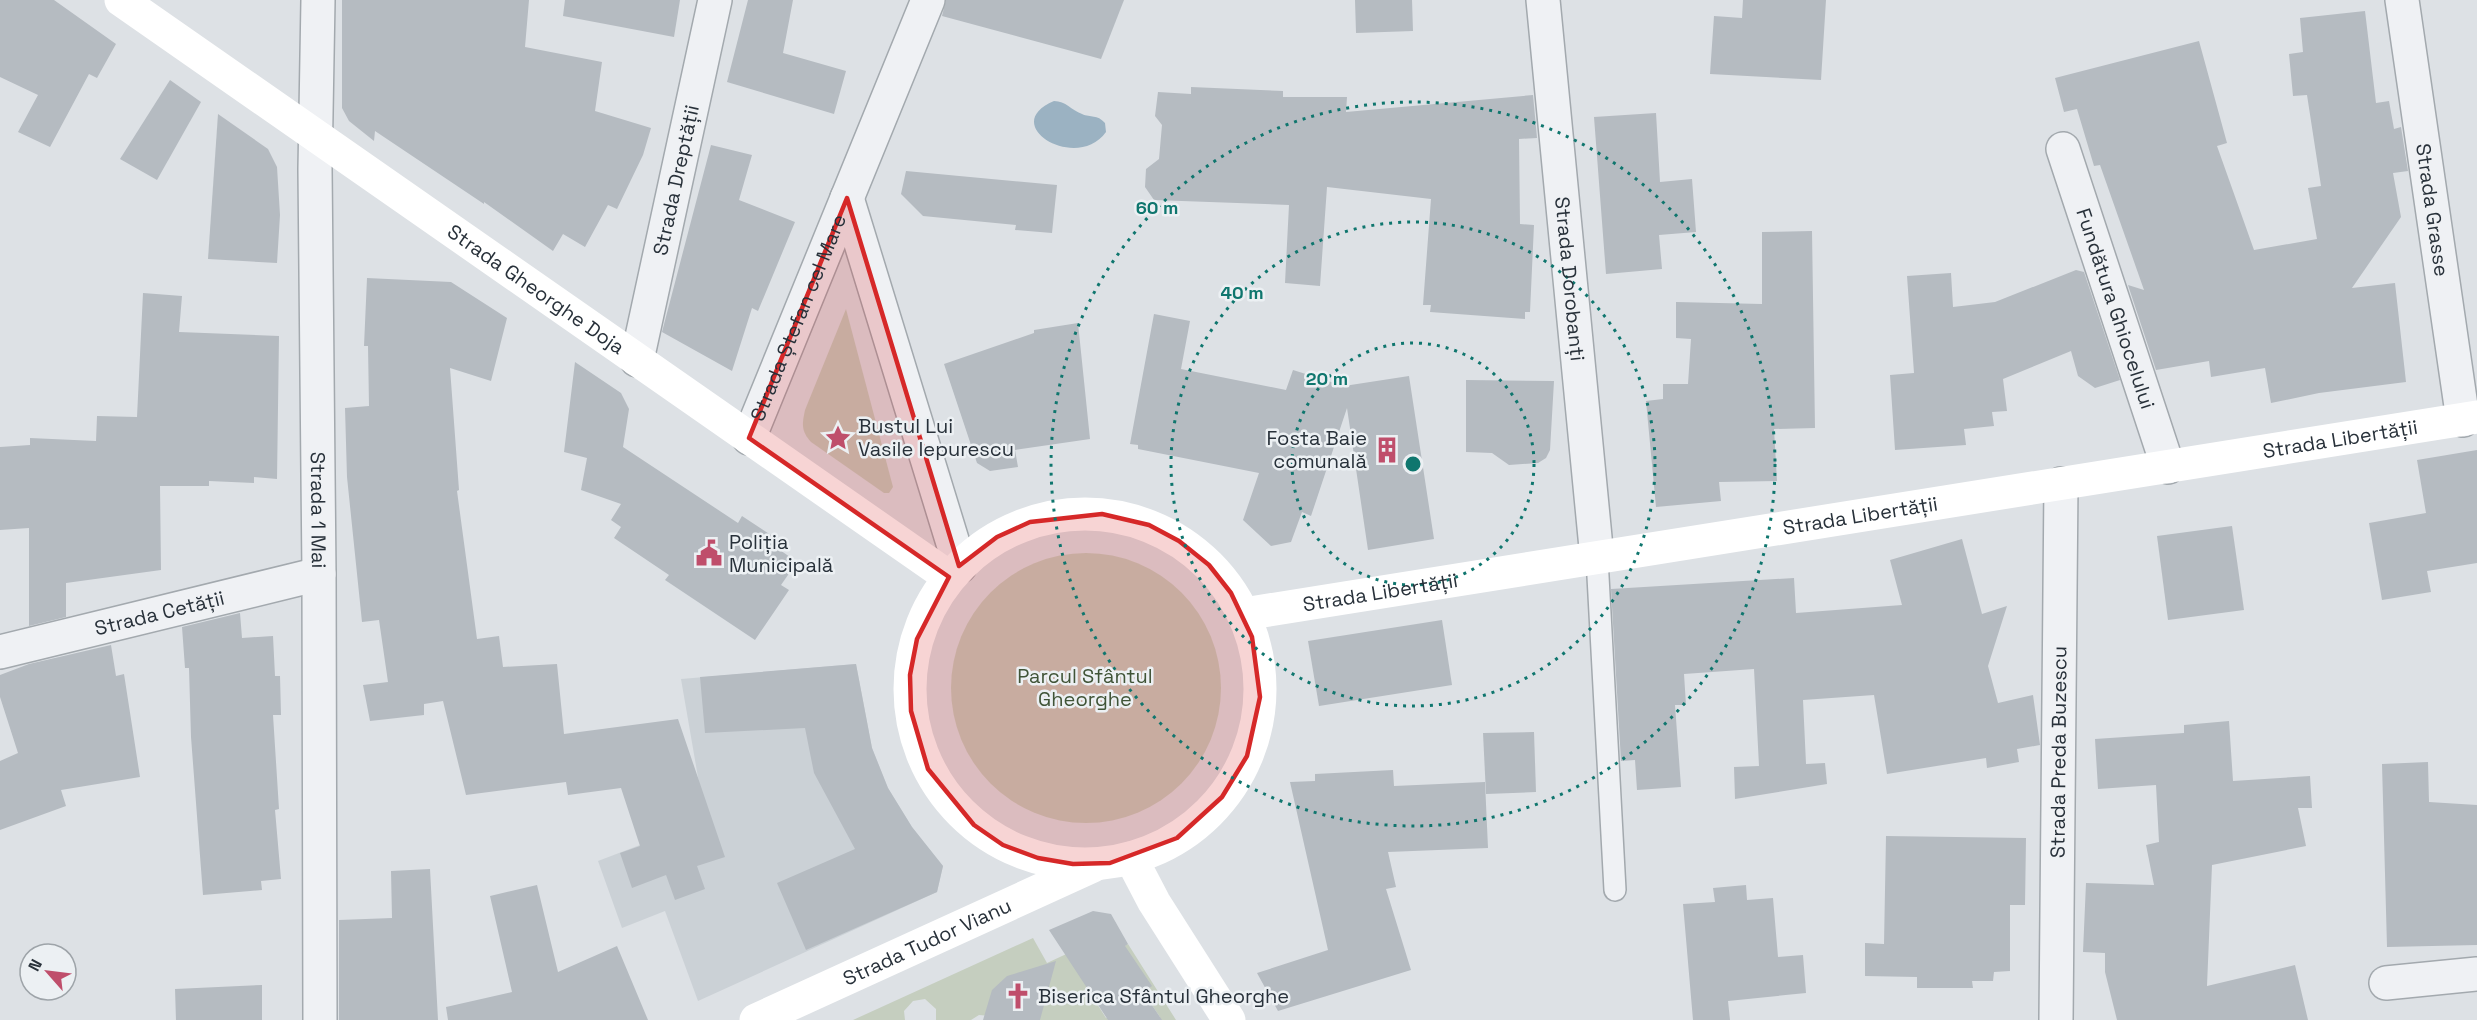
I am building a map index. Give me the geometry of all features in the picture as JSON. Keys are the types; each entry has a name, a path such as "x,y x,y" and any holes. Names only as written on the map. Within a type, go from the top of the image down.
{"street":[{"name":"Strada Gheorghe Doja","path":"121,0 749,438 955,572"},
{"name":"Strada 1 Mai","path":"318,0 315,180 320,1020"},
{"name":"Strada Dreptății","path":"637,360 715,0"},
{"name":"Strada Ștefan cel Mare","path":"749,438 928,0"},
{"name":"Strada Dorobanți","path":"1543,0 1597,558"},
{"name":"Strada Grasse","path":"2402,0 2470,418"},
{"name":"Fundătura Ghiocelului","path":"2063,149 2168,467"},
{"name":"Strada Ștefan cel Mare","path":"847,198 955,572"},
{"name":"Strada Libertății","path":"1244,614 2470,418"},
{"name":"Strada Preda Buzescu","path":"2056,1020 2061,484"},
{"path":"1066,514 1114,515 1160,530 1201,556 1224,583 1244,614 1255,648 1260,684 1257,721 1247,756 1222,797 1197,823 1167,843 1131,858 1098,864 1049,861 1026,855 1003,844 974,825 956,808 928,769 912,721 910,675 913,651 930,606 955,572 998,537 1030,522 1066,514"},
{"name":"Strada Cetății","path":"0,652 319,574"},
{"path":"1131,858 1155,902 1229,1020"},
{"name":"Strada Tudor Vianu","path":"756,1020 1098,864"},
{"path":"2386,983 2477,974"}],"lane":[{"path":"1597,558 1615,890"}],"highlighted area":[{"path":"847,198 959,566 997,537 1030,522 1102,514 1149,525 1179,541 1209,565 1231,593 1252,637 1260,697 1247,756 1222,797 1177,838 1110,863 1073,864 1038,858 1003,845 974,825 928,769 911,711 910,675 917,639 949,577 749,438"}],"shaded area":[{"path":"856,664 872,748 888,788 912,827 943,866 937,892 698,1001 665,911 622,928 598,861 640,845 699,783 681,679"}],"green space":[{"path":"846,309 893,487 889,493 884,493 811,442 804,431 805,410"},
{"name":"Parcul Sfântul Gheorghe","path":"1099,553 1138,563 1172,583 1182,592 1191,602 1211,636 1219,662 1221,688 1219,714 1211,740 1191,774 1182,784 1172,793 1138,813 1099,823 1073,823 1034,813 1022,807 1000,793 981,774 961,740 953,714 951,675 961,636 967,624 981,602 1000,583 1034,563 1060,555"},
{"path":"1033,938 1047,963 1090,943 1099,960 1128,944 1176,1020 1157,1020 1160,1017 1143,992 1103,989 1092,996 1106,1018 1123,1020 1040,1020 979,1015 971,1020 936,1020 936,1009 925,999 913,1001 904,1011 905,1020 853,1020"}],"water":[{"path":"1054,101 1062,102 1082,114 1099,118 1105,123 1106,132 1093,143 1078,148 1062,147 1048,141 1038,132 1034,122 1039,111"}],"building":[{"path":"0,0 54,0 116,44 97,78 89,74 50,147 18,132 38,95 0,77"},
{"path":"342,0 529,0 525,47 602,62 595,111 651,128 643,155 617,209 608,205 585,247 563,234 553,251 484,202 484,204 375,131 374,141 349,121 342,108"},
{"path":"565,0 680,0 674,37 563,16"},
{"path":"748,0 793,0 783,53 846,71 834,114 727,82"},
{"path":"946,0 1124,0 1101,59 942,16"},
{"path":"1355,0 1412,0 1413,31 1356,33"},
{"path":"1743,0 1826,0 1821,80 1710,74 1714,16 1742,18"},
{"path":"2365,11 2376,103 2389,101 2394,129 2401,127 2408,171 2393,173 2401,217 2352,288 2395,283 2406,382 2319,393 2271,403 2265,368 2211,377 2209,361 2156,370 2128,285 2144,290 2100,165 2094,166 2077,109 2064,112 2055,78 2199,41 2227,143 2217,146 2254,250 2317,239 2308,188 2321,186 2307,95 2293,96 2289,54 2303,52 2300,18"},
{"path":"170,80 201,102 157,180 120,159"},
{"path":"1191,87 1283,91 1283,97 1347,97 1346,112 1533,95 1537,138 1519,139 1520,224 1534,225 1530,312 1525,312 1525,319 1430,312 1431,305 1423,305 1431,199 1327,187 1320,286 1285,283 1289,205 1154,200 1145,187 1146,169 1159,159 1162,125 1155,116 1158,92 1191,94"},
{"path":"1656,113 1660,182 1692,179 1696,232 1659,235 1662,269 1606,274 1594,117"},
{"path":"218,114 268,149 277,167 280,215 277,263 208,259"},
{"path":"711,145 752,155 739,200 795,222 758,311 752,308 732,371 662,332"},
{"path":"906,171 1057,185 1052,233 1015,230 1016,225 923,216 901,194"},
{"path":"1812,231 1815,428 1774,429 1777,481 1719,482 1721,501 1656,507 1646,401 1663,399 1663,384 1688,384 1691,339 1676,338 1676,302 1762,304 1762,232"},
{"path":"2076,270 2084,272 2120,380 2095,388 2078,376 2071,351 2003,379 2007,411 1992,412 1994,426 1964,429 1966,445 1895,450 1890,375 1914,373 1907,276 1951,273 1953,307 1995,302"},
{"path":"367,278 451,282 507,318 491,381 450,368 459,490 457,491 477,639 499,636 503,667 557,664 564,734 678,719 725,857 697,866 705,889 675,900 666,875 632,888 620,853 640,846 621,788 568,795 566,782 466,795 443,701 424,704 424,715 370,721 363,685 388,682 379,620 362,622 347,477 345,408 369,406 368,346 364,346"},
{"path":"143,293 182,296 179,332 279,336 277,479 254,477 254,483 209,481 209,486 160,486 161,570 66,583 66,617 29,626 29,528 0,530 0,447 30,445 30,438 96,441 97,416 137,417"},
{"path":"1154,314 1190,321 1181,369 1286,390 1293,370 1344,386 1409,376 1434,539 1368,550 1347,408 1311,516 1302,512 1291,542 1271,546 1243,520 1259,473 1138,449 1138,445 1130,444"},
{"path":"1078,323 1090,439 1015,450 1018,467 990,471 977,463 944,364 1034,333 1034,330"},
{"name":"Poliția Municipală","path":"575,362 621,393 629,409 623,447 738,523 742,516 774,537 770,543 797,562 781,585 789,590 755,640 665,580 669,575 614,538 621,527 611,520 621,504 581,490 587,458 564,452"},
{"path":"1466,380 1554,381 1550,450 1546,458 1538,463 1509,465 1492,453 1466,452"},
{"path":"2477,450 2477,563 2427,571 2431,592 2382,600 2369,523 2426,513 2417,460"},
{"path":"2232,526 2244,610 2168,620 2157,536"},
{"path":"1962,539 1982,614 2007,606 1988,666 1998,703 2033,695 2040,745 2017,749 2019,762 1987,768 1986,758 1887,774 1874,695 1803,700 1806,764 1825,763 1827,784 1735,799 1734,767 1759,766 1754,669 1684,674 1686,705 1675,705 1681,787 1637,790 1635,760 1621,761 1611,589 1794,578 1796,613 1902,605 1890,560"},
{"path":"240,613 242,638 273,636 275,676 280,676 281,715 273,715 279,809 275,810 281,879 261,881 262,890 203,895 191,737 189,668 185,668 182,627"},
{"path":"1442,620 1452,685 1319,706 1308,641"},
{"path":"111,645 116,676 124,674 140,777 61,790 66,806 0,830 0,761 18,753 0,697 0,675 29,664"},
{"path":"856,664 872,748 888,788 912,827 943,866 937,892 806,950 777,883 855,849 814,773 805,728 705,733 700,677"},
{"path":"2229,721 2233,781 2310,776 2312,808 2298,808 2306,846 2212,865 2207,986 2295,965 2308,1020 2117,1020 2105,972 2105,953 2083,952 2086,883 2154,885 2146,845 2159,842 2156,785 2098,789 2095,739 2184,733 2184,725"},
{"path":"1534,732 1536,792 1486,794 1483,733"},
{"path":"2428,762 2429,802 2477,805 2477,945 2387,947 2382,764"},
{"path":"1393,770 1394,786 1485,782 1488,848 1388,852 1396,887 1386,889 1411,970 1278,1011 1257,973 1328,950 1290,782 1315,781 1315,774"},
{"path":"1886,836 2026,838 2025,905 2010,905 2010,971 1994,972 1993,981 1972,981 1973,988 1917,988 1917,977 1865,976 1865,943 1884,944"},
{"path":"430,869 438,1020 339,1020 339,920 392,918 391,871"},
{"path":"537,885 558,972 617,946 648,1020 448,1020 446,1007 512,992 490,896"},
{"path":"1746,885 1747,900 1773,898 1778,957 1803,955 1806,993 1728,1001 1730,1020 1693,1020 1683,904 1715,902 1713,888"},
{"path":"1093,911 1111,914 1128,944 1125,946 1152,986 1143,992 1162,1020 1108,1020 1049,930"},
{"name":"Biserica Sfântul Gheorghe","path":"1056,961 1040,1020 983,1020 992,990 1007,976"},
{"path":"262,985 262,1020 176,1020 175,989"}],"place":[{"name":"Bustul Lui Vasile Iepurescu","path":"838,438"},
{"name":"Fosta Baie comunală","path":"1387,450"},
{"name":"Poliția Municipală","path":"709,553"},
{"name":"Biserica Sfântul Gheorghe","path":"1018,996"}]}
